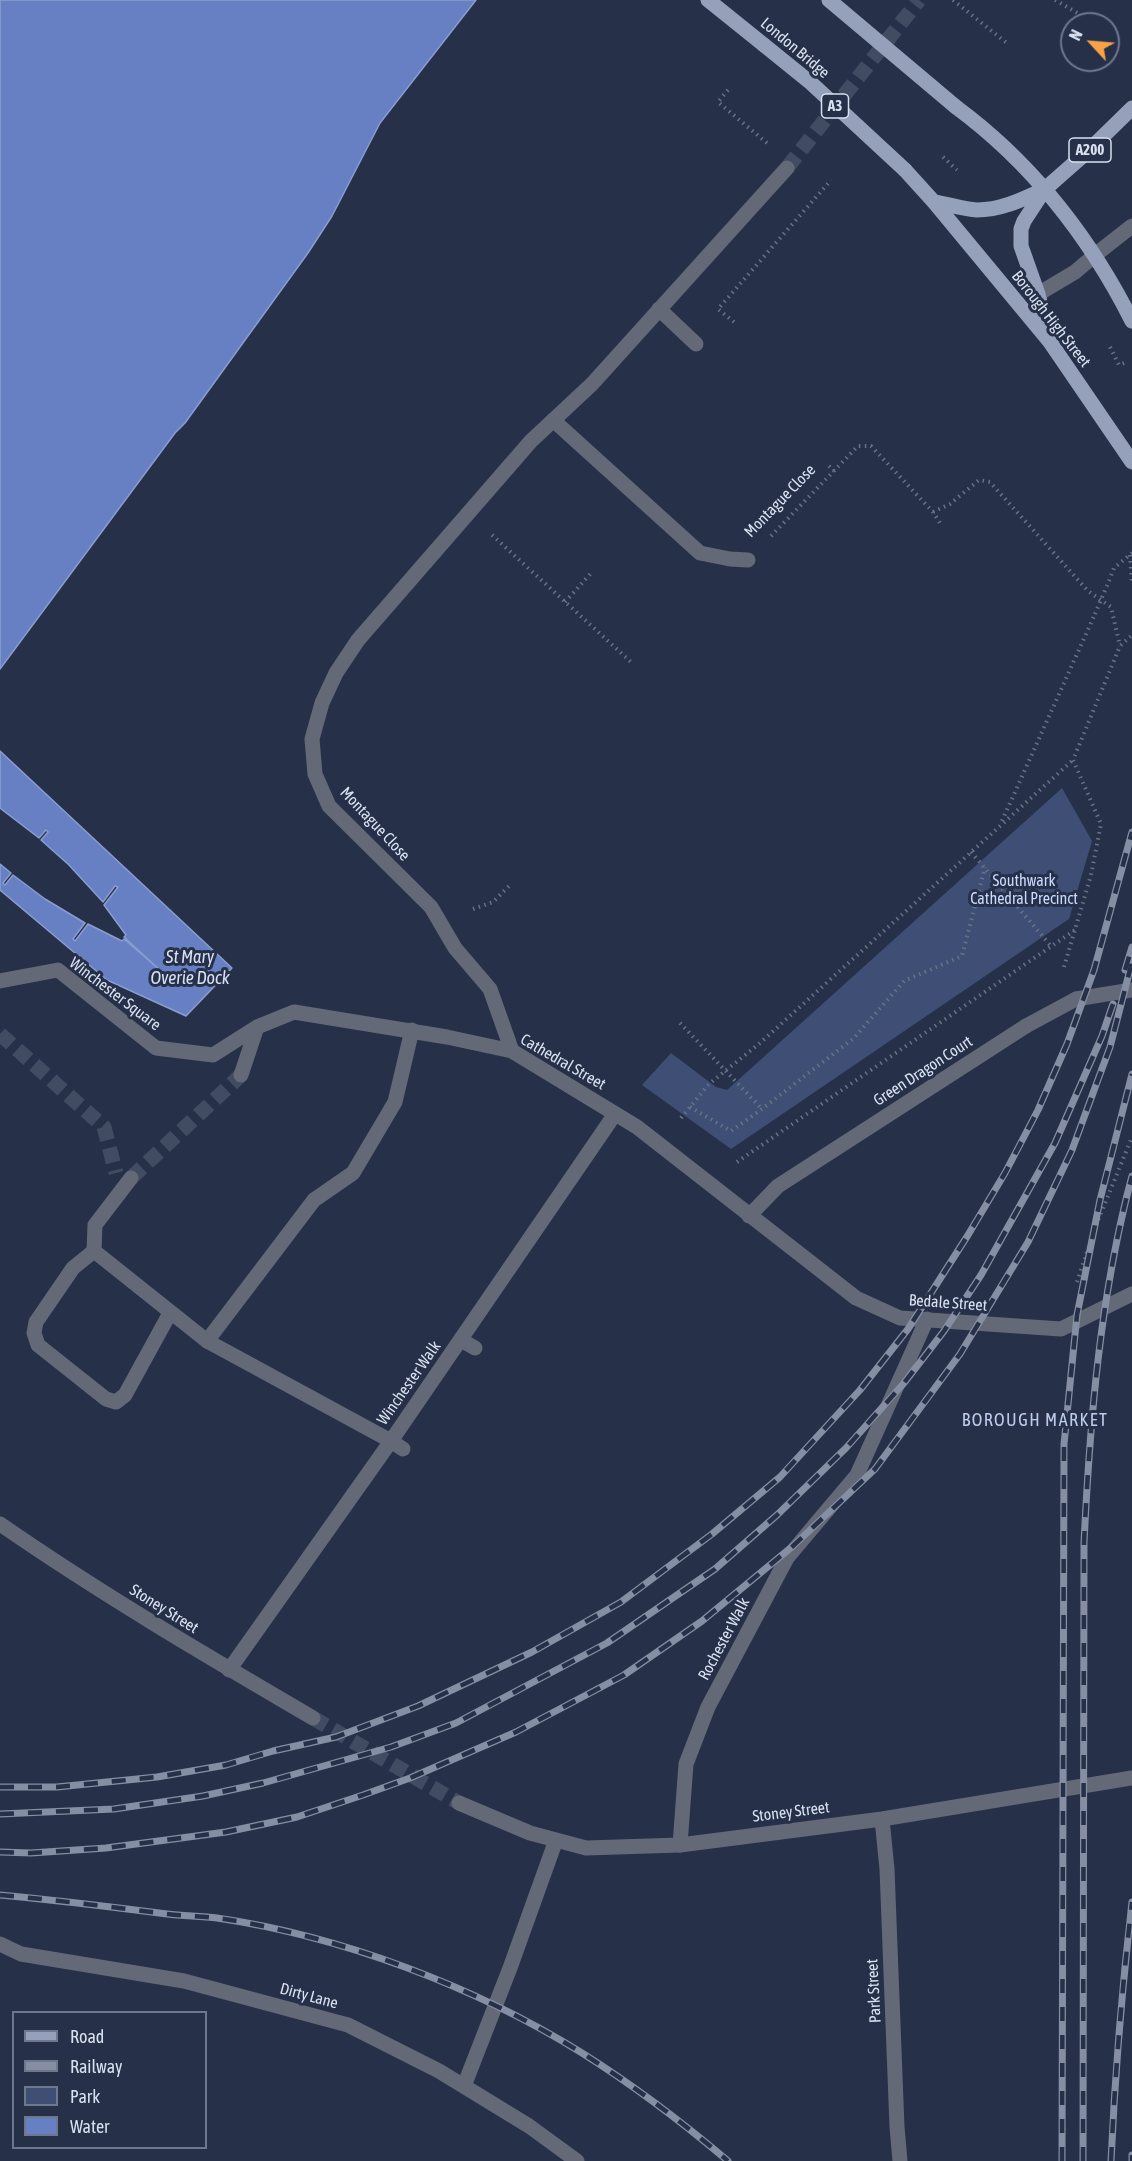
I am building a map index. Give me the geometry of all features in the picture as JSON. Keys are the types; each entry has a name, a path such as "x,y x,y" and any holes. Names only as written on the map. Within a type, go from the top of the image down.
{"main road":[{"name":"London Bridge","path":"708,0 811,83 904,170 934,202"},
{"path":"829,0 1025,165 1095,255 1132,321"},
{"name":"A200","path":"934,202 975,210 996,208 1045,189 1132,108"},
{"path":"1045,189 1024,221 1020,236 1050,342"},
{"name":"Borough High Street","path":"934,202 1050,342 1132,462"}],"street":[{"name":"Montague Close","path":"512,1051 490,989 455,948 431,907 329,806 315,774 312,739 322,703 336,673 358,640 531,441 592,384 787,168"},
{"name":"Borough High Street","path":"1038,294 1076,272 1132,226"},
{"path":"659,309 696,344"},
{"name":"Montague Close","path":"553,420 700,553 748,560"},
{"name":"Winchester Square","path":"0,981 58,970 156,1048 213,1055 257,1028"},
{"name":"Green Dragon Court","path":"749,1216 778,1186 1026,1026 1076,999 1132,990"},
{"name":"Cathedral Street","path":"257,1028 294,1012 412,1030 512,1051 637,1127 749,1216"},
{"path":"241,1075 257,1028"},
{"path":"207,1341 314,1200 353,1173 395,1102 412,1030"},
{"name":"Winchester Walk","path":"229,1670 397,1445 460,1340 615,1114"},
{"path":"124,1178 95,1225 94,1251 73,1268 36,1322 34,1333 38,1345 106,1399 116,1402 125,1395 170,1313"},
{"name":"Bedale Street","path":"749,1216 856,1298 900,1318 1061,1329"},
{"path":"94,1251 207,1341 397,1445"},
{"path":"1061,1329 1132,1294"},
{"name":"Rochester Walk","path":"680,1845 686,1764 708,1707 787,1558 857,1475 927,1319"},
{"path":"460,1340 475,1348"},
{"name":"Stoney Street","path":"0,1524 54,1562 229,1670 313,1718"},
{"name":"Stoney Street","path":"459,1803 530,1833 586,1848 680,1845 882,1819 1132,1778"},
{"name":"Park Street","path":"882,1819 887,1869 900,2161"},
{"path":"464,2086 556,1840"},
{"name":"Dirty Lane","path":"0,1944 21,1954 184,1981 348,2025 439,2071 529,2126 578,2161"}],"path":[{"path":"953,0 1008,44"},
{"path":"1055,0 1076,12"},
{"path":"728,90 718,102 763,140"},
{"path":"734,322 718,309 831,180"},
{"name":"Montague Close","path":"748,560 858,446 872,446 933,512 940,523"},
{"name":"Montague Close","path":"829,466 834,471"},
{"path":"933,512 950,504 980,480 990,482 1088,591 1111,607 1120,646"},
{"path":"1000,825 1114,568 1131,554"},
{"path":"1131,554 1132,584"},
{"path":"514,555 631,662"},
{"path":"565,602 593,572"},
{"path":"683,1116 709,1084 760,1043 1073,760 1120,646 1132,636"},
{"path":"712,1186 740,1159 1050,945 1076,930 1091,875 1101,824 1073,760"},
{"path":"971,852 1050,945"},
{"path":"690,1107 731,1131 854,1038 904,981 962,956 985,867"},
{"path":"493,902 510,885"},
{"path":"680,1023 762,1109"},
{"path":"1061,1329 1095,1228 1132,1137"}],"green space":[{"name":"Southwark Cathedral Precinct","path":"1062,788 1092,841 1069,919 731,1149 642,1085 671,1053 716,1087 727,1090"}],"water":[{"path":"0,0 476,0 380,123 332,216 308,253 185,423 175,433 0,669"},
{"name":"St Mary Overie Dock","path":"0,751 232,968 186,1016 107,980 0,890 0,864 11,873 3,883 5,885 13,875 45,899 85,923 73,939 75,941 88,924 122,941 124,939 161,971 124,937 126,935 104,905 118,887 115,886 103,902 69,865 41,840 48,832 46,830 39,838 0,808"}],"tunnel":[{"path":"787,168 919,0"},
{"path":"0,1034 104,1127 116,1173"},
{"path":"131,1178 241,1075"},
{"path":"313,1718 459,1803"}],"railway":[{"path":"0,1787 57,1787 157,1777 226,1765 273,1751 336,1737 418,1706 532,1652 621,1602 712,1534 780,1477 860,1390 908,1329 1005,1173 1038,1110 1067,1044 1094,970 1132,832"},
{"path":"1125,970 1132,947"},
{"path":"0,1852 31,1853 106,1848 226,1832 297,1817 410,1778 516,1732 624,1675 702,1621 793,1546 875,1469 960,1354 1028,1242 1072,1150 1110,1047 1132,962"},
{"path":"0,1814 114,1809 203,1796 263,1783 391,1747 456,1723 607,1643 715,1569 777,1515 846,1448 904,1383 944,1331 981,1275 1055,1143 1102,1036 1113,1004"},
{"path":"1062,2161 1064,1444 1077,1315 1100,1200 1132,1074"},
{"path":"1083,2161 1084,1543 1093,1404 1104,1312 1132,1176"},
{"path":"0,1895 217,1918 264,1926 359,1951 406,1968 498,2007 582,2053 657,2104 728,2161"},
{"path":"1111,2161 1119,2031 1132,1902"},
{"path":"1132,2155 1132,2161"}],"district":[{"name":"BOROUGH MARKET","path":"1035,1420"}]}
